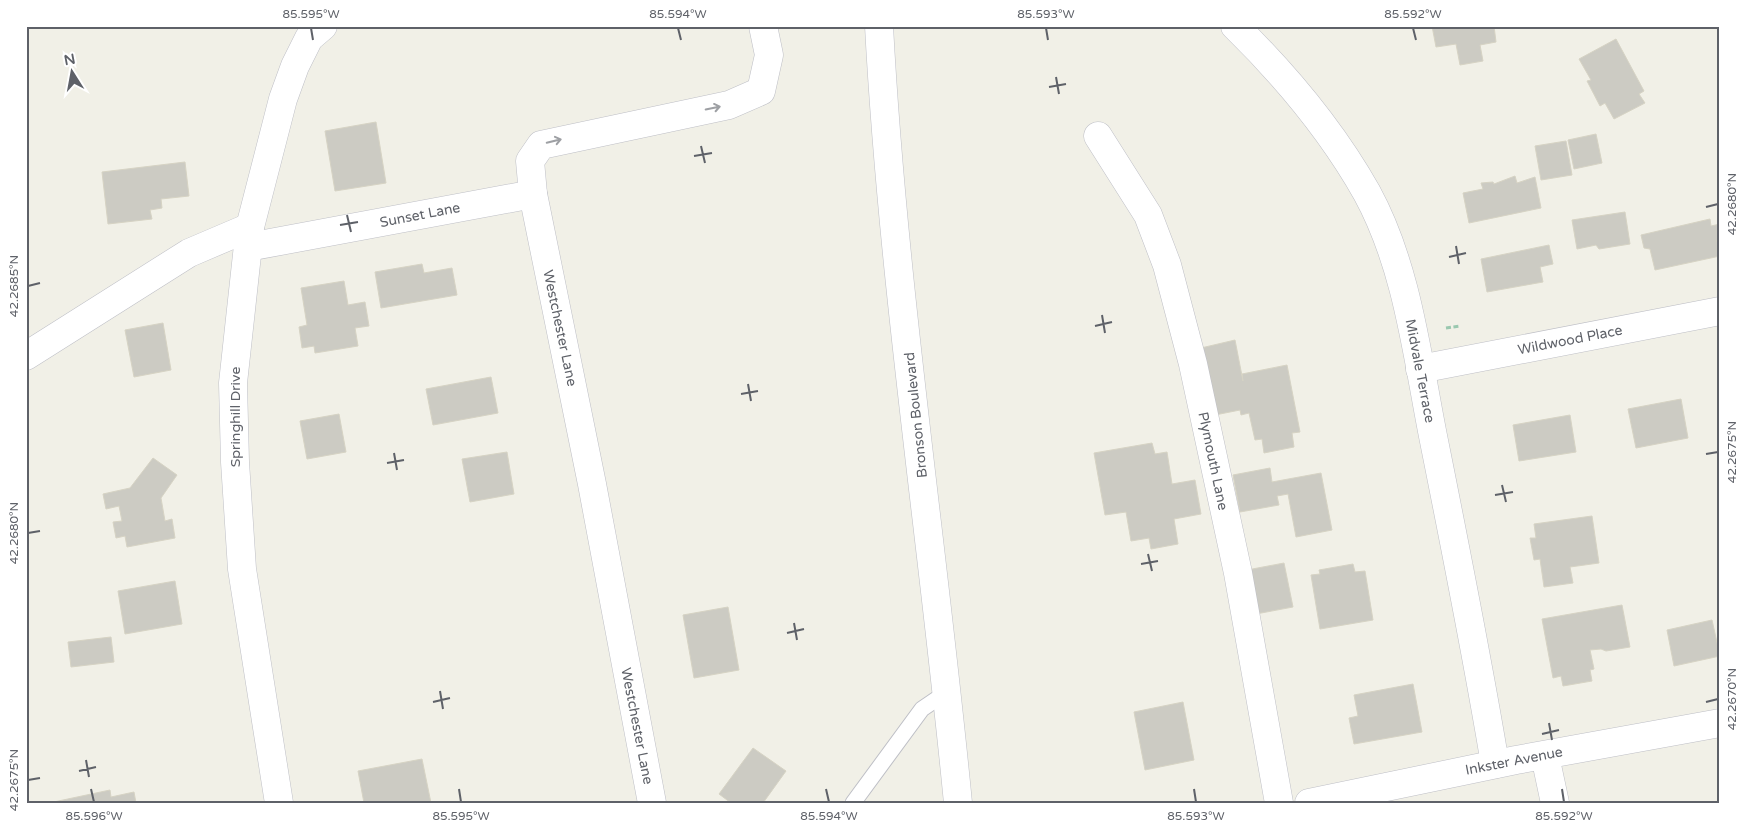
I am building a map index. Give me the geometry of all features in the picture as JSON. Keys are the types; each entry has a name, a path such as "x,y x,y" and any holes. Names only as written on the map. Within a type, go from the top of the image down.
{"street":[{"name":"Westchester Lane","path":"652,803 592,484 532,194 530,161 541,145 729,105 761,91 769,55 763,26"},
{"name":"Bronson Boulevard","path":"879,26 885,136 958,803"},
{"name":"Midvale Terrace","path":"1236,26 1266,56 1304,100 1337,145 1368,194 1401,274 1495,764"},
{"name":"Springhill Drive","path":"279,803 242,569 235,462 233,383 250,237 283,99 295,66 316,32"},
{"name":"Plymouth Lane","path":"1098,136 1148,215 1167,265 1193,364 1238,574 1279,803"},
{"name":"Sunset Lane","path":"26,356 189,253 250,237 532,194"},
{"name":"Wildwood Place","path":"1420,369 1720,310"},
{"name":"Inkster Avenue","path":"1309,803 1495,764 1720,723"},
{"path":"1545,756 1555,803"}],"lane":[{"path":"853,803 922,710 947,692"}],"path":[{"path":"1446,328 1460,326"}],"building":[{"path":"1432,26 1494,26 1496,42 1480,45 1483,61 1460,65 1456,44 1436,47"},
{"path":"1616,39 1644,91 1639,94 1645,103 1614,119 1605,103 1600,106 1587,81 1591,80 1579,59"},
{"path":"376,122 386,183 335,191 325,131"},
{"path":"1596,134 1602,163 1574,169 1568,140"},
{"path":"1566,141 1572,175 1541,180 1535,146"},
{"path":"185,162 189,196 161,199 162,208 150,210 152,219 108,224 102,172"},
{"path":"1515,176 1517,183 1535,177 1541,208 1469,223 1463,193 1483,189 1481,183 1493,182 1494,184"},
{"path":"1625,212 1630,244 1599,249 1596,245 1577,249 1572,220"},
{"path":"1710,219 1711,226 1720,224 1720,240 1717,240 1720,256 1655,270 1650,249 1644,248 1641,235"},
{"path":"1549,245 1553,264 1540,267 1543,282 1487,292 1481,259"},
{"path":"422,264 424,273 452,268 457,295 381,308 375,272"},
{"path":"344,281 348,305 365,302 369,326 355,328 358,346 315,353 314,346 302,348 299,327 307,325 301,288"},
{"path":"163,323 171,370 134,377 125,330"},
{"path":"1235,340 1243,381 1242,374 1287,365 1300,432 1292,433 1294,447 1264,453 1262,439 1255,440 1249,413 1241,415 1240,410 1210,416 1201,348"},
{"path":"491,377 498,413 433,425 426,389"},
{"path":"1681,399 1688,438 1636,448 1628,409"},
{"path":"339,414 346,452 307,459 300,421"},
{"path":"1570,415 1576,452 1519,461 1513,425"},
{"path":"1152,443 1155,454 1167,452 1172,484 1195,480 1201,514 1174,519 1178,544 1151,549 1149,538 1131,541 1126,512 1105,515 1094,453"},
{"path":"507,452 514,494 470,502 462,459"},
{"path":"153,458 177,475 161,498 165,521 172,519 175,538 127,547 125,536 116,538 113,522 122,521 119,506 106,509 103,494 130,488"},
{"path":"1270,468 1272,482 1321,473 1332,530 1296,537 1288,494 1277,496 1279,505 1240,512 1233,475"},
{"path":"1592,516 1599,563 1570,567 1573,583 1544,587 1540,559 1534,560 1530,538 1536,538 1534,524"},
{"path":"1284,563 1293,607 1256,614 1247,570"},
{"path":"1353,564 1355,572 1365,571 1373,620 1320,629 1311,575 1320,574 1319,570"},
{"path":"175,581 182,624 125,634 118,591"},
{"path":"1622,605 1630,647 1606,651 1601,649 1590,650 1594,669 1590,670 1592,681 1563,686 1561,676 1553,678 1542,619"},
{"path":"728,607 739,670 694,678 683,615"},
{"path":"1712,620 1720,656 1674,666 1667,630"},
{"path":"111,637 114,662 71,667 68,642"},
{"path":"1413,684 1422,732 1354,744 1349,718 1358,716 1354,695"},
{"path":"1183,702 1194,760 1145,770 1134,712"},
{"path":"753,748 786,771 763,803 731,803 719,794"},
{"path":"422,759 431,803 364,803 358,771"},
{"path":"110,790 111,797 134,792 136,803 49,803"}]}
